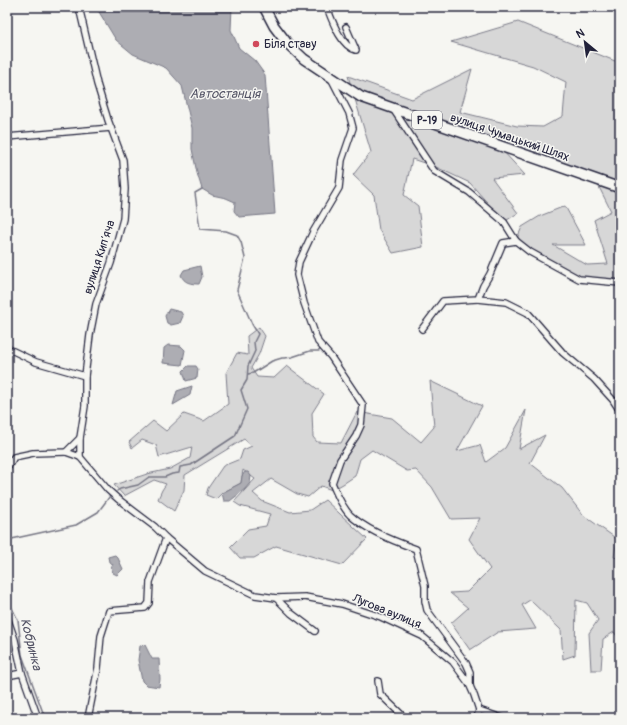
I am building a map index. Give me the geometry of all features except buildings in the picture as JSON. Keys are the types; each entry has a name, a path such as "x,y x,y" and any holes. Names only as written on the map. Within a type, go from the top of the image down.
{"main road":[{"name":"вулиця Чумацький Шлях","path":"264,7 274,26 287,43 304,59 361,96 620,188"}],"street":[{"name":"вулиця Кипʼяча","path":"79,7 97,84 123,160 125,189 123,219 112,263 96,304 90,335 85,376 85,406 80,438 80,457"},
{"path":"328,7 338,34 352,49 356,50 346,27"},
{"name":"Лугова вулиця","path":"330,76 349,113 353,128 342,160 339,188 313,232 299,262 297,275 304,303 318,342 331,357 363,405 361,425 356,436 340,460 332,483 338,498 349,514 362,525 400,543 416,548 425,586 425,601 427,610 466,663 470,672 470,686"},
{"path":"392,108 434,171 469,192 504,222 516,241 530,252 579,279 620,283"},
{"path":"7,137 111,128"},
{"path":"478,299 503,243 516,241"},
{"path":"422,329 443,301 478,299 506,302 528,313 563,353 594,379 613,400 620,411"},
{"path":"7,348 36,362 85,376"},
{"path":"66,452 80,438"},
{"path":"7,468 14,457 33,453 66,452 80,457"},
{"name":"Лугова вулиця","path":"80,457 108,490 205,571 255,595 276,598 306,597 342,604 381,618 422,636 453,662 467,680 479,710"},
{"path":"88,718 98,668 101,636 109,611 145,608 148,603 150,582 166,538"},
{"path":"276,598 291,613 315,631"},
{"path":"7,617 16,640 22,673 38,718"},
{"path":"7,676 22,673"},
{"path":"378,681 380,694 404,718"},
{"path":"477,718 479,710 502,718"}],"shaded area":[{"path":"518,22 620,63 620,283 579,279 516,241 522,227 540,216 565,206 586,245 553,245 587,265 608,264 594,220 611,211 592,173 490,137 525,175 492,178 518,213 504,222 470,183 436,167 412,159 404,195 418,206 423,247 393,253 379,230 374,195 353,175 371,152 348,76 412,99 472,69 460,112 517,126 543,127 563,116 566,82 533,66 451,42"},
{"path":"259,327 265,336 259,354 251,368 257,377 274,378 287,366 324,394 312,413 313,437 317,442 341,443 357,412 392,418 421,442 434,427 430,381 482,406 457,451 480,445 486,462 505,448 526,410 519,449 545,435 530,463 562,488 583,515 617,539 614,557 620,559 620,640 614,632 603,639 601,670 591,670 589,633 598,620 587,603 576,600 575,655 563,659 561,630 530,600 522,605 536,629 498,632 470,650 451,623 468,608 450,593 467,592 490,569 469,539 480,518 451,519 432,487 416,470 407,471 372,450 360,459 355,476 332,490 321,486 308,497 297,494 271,479 253,493 262,501 290,512 310,510 325,500 367,539 342,565 276,546 254,558 240,558 230,547 248,529 266,526 270,514 240,506 234,502 255,479 243,470 241,483 222,493 216,499 206,495 208,488 223,466 240,459 243,450 252,446 244,439 185,475 184,490 174,511 158,499 166,484 154,480 124,496 114,485 147,474 170,469 190,458 192,447 159,457 156,445 142,440 132,448 129,442 153,421 166,431 184,414 204,421 228,404 226,373 237,353 248,355 247,336"}],"water":[{"name":"Автостанція","path":"96,7 232,7 231,30 239,48 255,61 265,75 275,214 239,217 234,211 235,202 226,198 212,195 202,189 192,149 192,128 182,86 166,68 133,54 116,40"},
{"path":"200,266 202,277 199,284 193,284 182,278 181,275 184,270"},
{"path":"169,309 181,312 183,316 180,323 171,325 167,323 165,316"},
{"path":"168,345 181,346 185,350 182,365 163,363 164,348"},
{"path":"188,366 196,366 198,369 197,378 186,381 183,371"},
{"path":"192,386 190,395 173,405 177,391"},
{"path":"245,472 248,472 251,476 250,483 230,501 224,501 222,493 241,483 242,476"},
{"path":"115,555 123,569 117,575 113,573 111,567 113,564 109,562 108,557"},
{"path":"145,645 152,659 159,659 159,687 146,685 142,681 138,660 140,646"}],"waterway":[{"name":"Кобринка","path":"117,491 138,485 149,477 165,477 179,473 180,467 191,465 235,436 247,409 241,390 247,380 248,366 255,351 254,342 258,334 237,290 245,258 241,242 237,235 226,231 200,229 195,193 202,189"},
{"path":"248,374 253,373 272,361 292,357 310,351 319,351 320,349"},
{"name":"Кобринка","path":"7,540 76,525 98,512 110,496"},
{"name":"Кобринка","path":"7,598 18,620 22,655 45,718"}],"place":[{"name":"Біля ставу","path":"256,44"}]}
